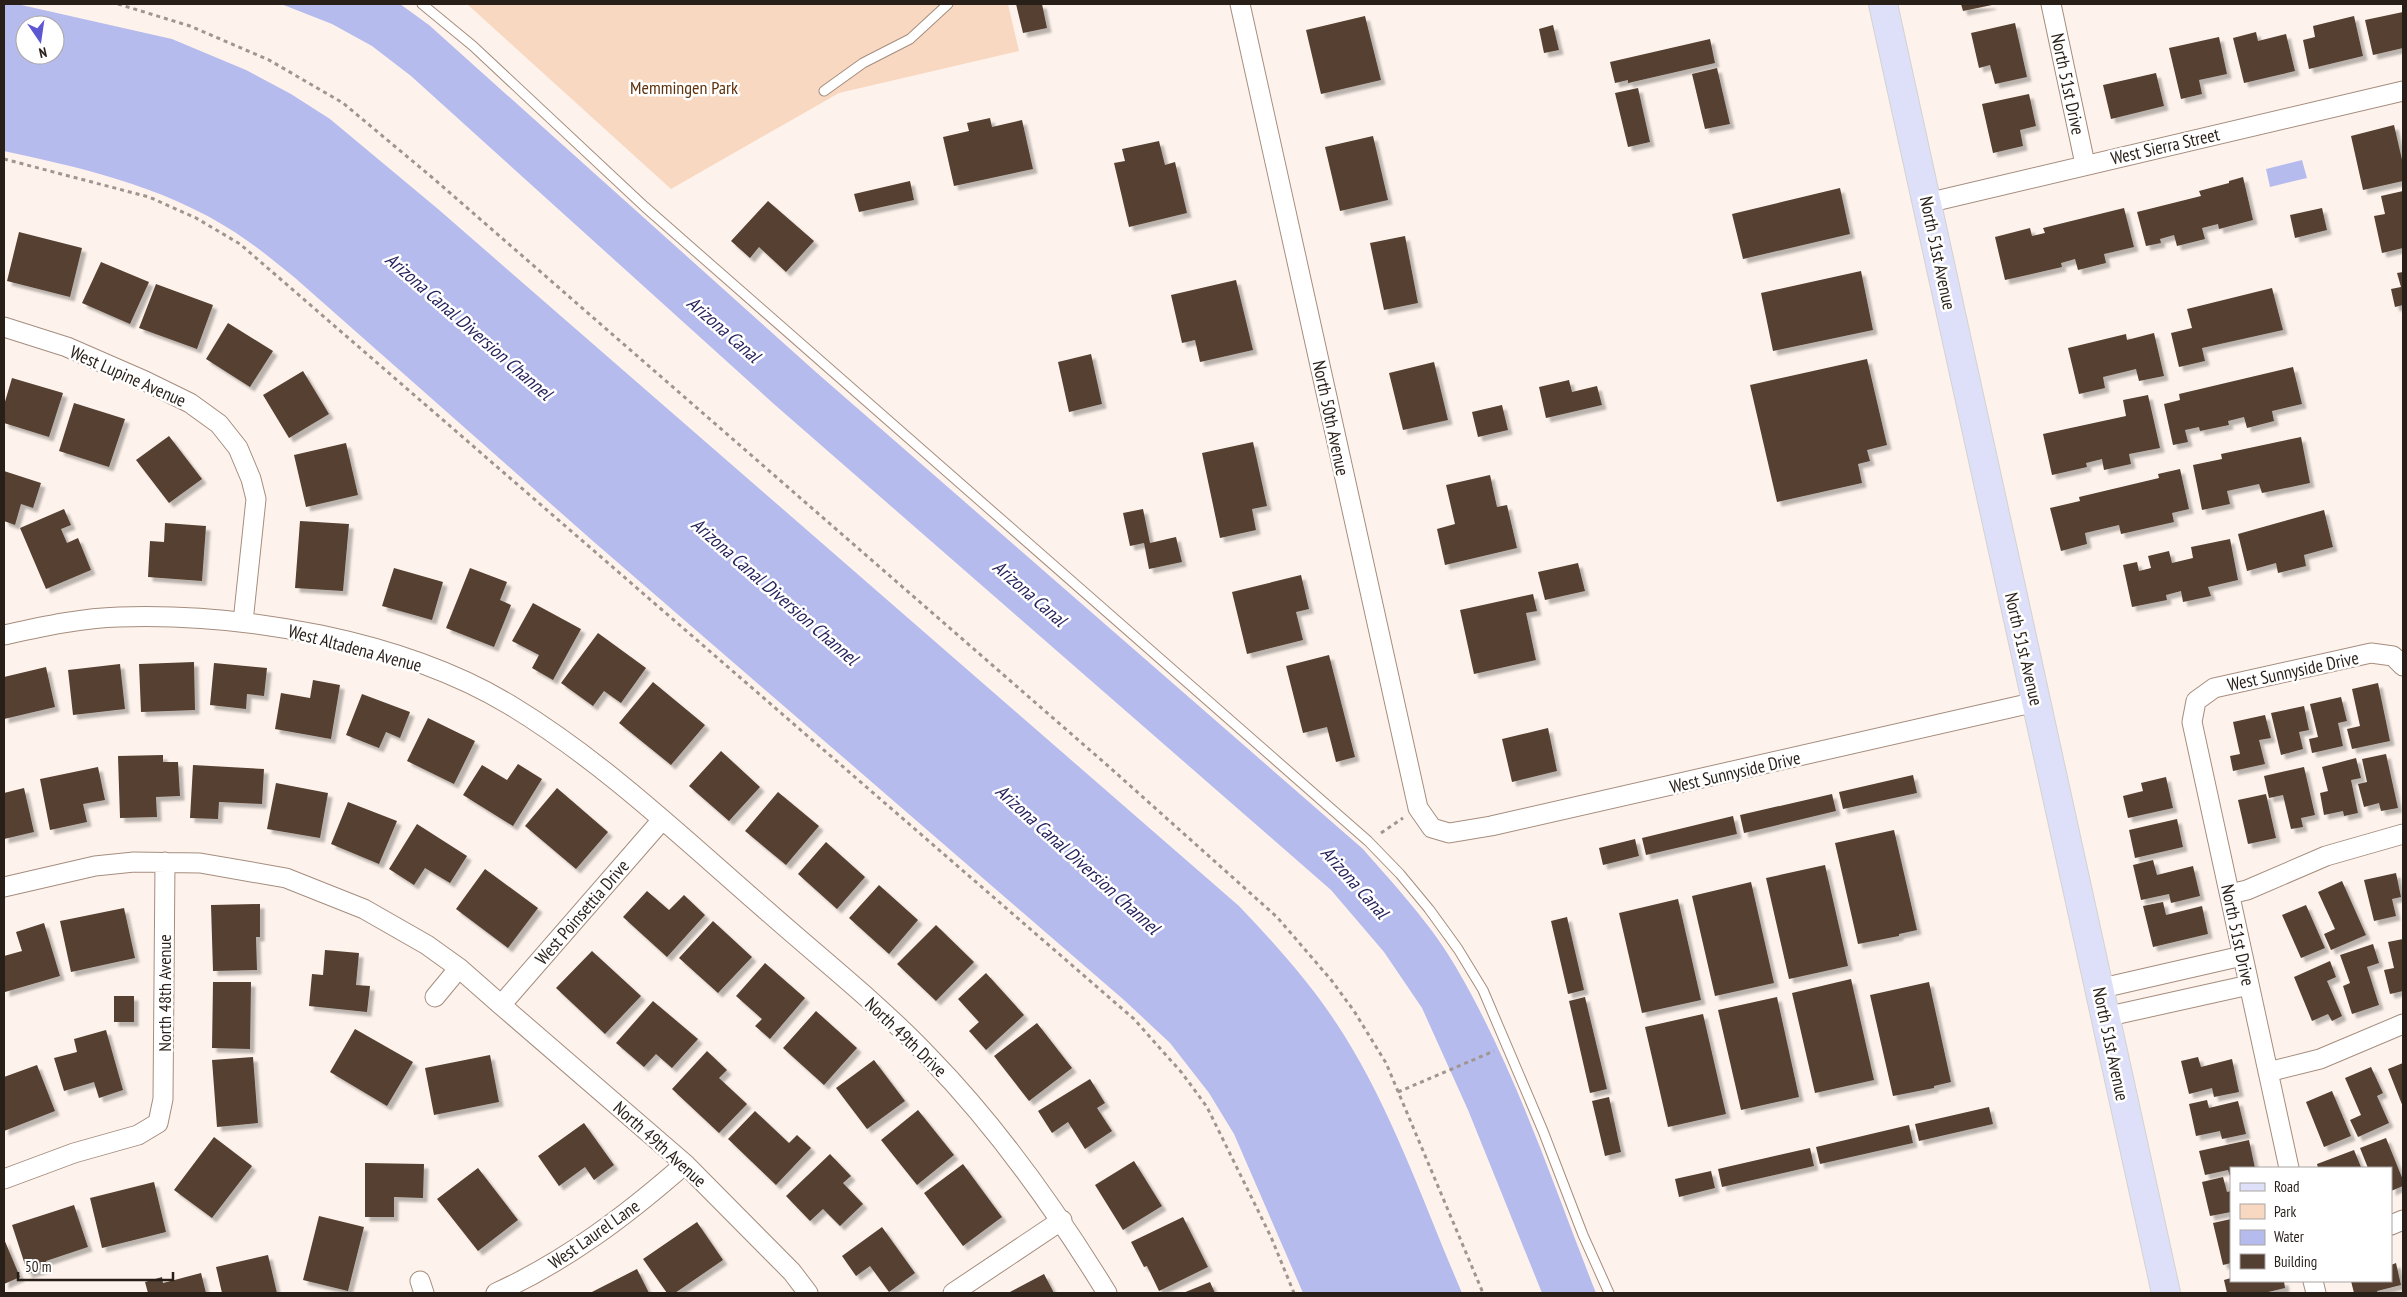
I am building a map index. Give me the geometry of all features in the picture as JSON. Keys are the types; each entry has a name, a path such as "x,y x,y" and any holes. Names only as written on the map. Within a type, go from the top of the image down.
{"main road":[{"name":"North 51st Avenue","path":"1883,4 2166,1293"}],"street":[{"name":"North 50th Avenue","path":"1240,4 1418,808 1432,828"},
{"name":"North 51st Drive","path":"2051,4 2085,164"},
{"name":"West Sierra Street","path":"1927,203 2085,164 2403,91"},
{"name":"West Lupine Avenue","path":"4,327 66,347 190,403 219,424 238,448 251,479 256,499 242,622"},
{"name":"West Altadena Avenue","path":"4,635 51,625 116,617 242,622 295,630 362,646 409,661 507,703 555,734 630,791 662,820"},
{"name":"West Sunnyside Drive","path":"2196,701 2214,688 2371,653 2398,661"},
{"name":"North 51st Drive","path":"2196,701 2192,722 2289,1167"},
{"name":"West Sunnyside Drive","path":"1432,828 1449,834 1517,821 2036,702"},
{"name":"West Poinsettia Drive","path":"502,1005 662,820"},
{"name":"North 49th Drive","path":"662,820 852,986 930,1058 1016,1160 1062,1220 1107,1293"},
{"path":"2230,894 2247,890 2326,856 2403,834"},
{"name":"North 49th Avenue","path":"4,887 95,866 134,862 200,863 286,878 364,909 392,923 459,968 685,1164 792,1272 808,1293"},
{"name":"North 48th Avenue","path":"4,1179 74,1153 138,1135 158,1123 163,1098 165,862"},
{"path":"2098,989 2242,956"},
{"path":"435,997 459,968"},
{"path":"2105,1017 2249,985"},
{"path":"2268,1072 2320,1059 2403,1024"},
{"name":"West Laurel Lane","path":"496,1293 549,1266 590,1240 633,1209 685,1164"},
{"path":"952,1293 1062,1220"}],"lane":[{"path":"422,4 473,46 645,207 1368,842 1400,874 1458,949 1493,1010 1506,1046 1543,1131 1583,1236 1609,1293"},
{"path":"824,91 863,64 910,39 948,4"}],"path":[{"path":"118,4 190,26 269,60 343,103 434,179 1107,765 1277,917 1332,981 1354,1011 1386,1063 1483,1293"},
{"path":"4,159 149,196 196,218 240,244 1134,1019 1182,1073 1207,1107 1270,1237 1294,1293"},
{"path":"1368,842 1418,808"},
{"path":"1398,1092 1506,1046"}],"green space":[{"name":"Memmingen Park","path":"467,4 1008,4 1019,51 839,93 671,189"}],"water":[{"name":"Arizona Canal Diversion Channel","path":"4,4 17,4 172,39 246,70 291,94 330,119 438,209 1239,906 1308,984 1344,1035 1362,1066 1394,1129 1462,1293 1303,1293 1234,1134 1209,1093 1170,1043 1124,1000 594,542 261,250 222,224 193,208 131,184 68,166 4,151"},
{"name":"Arizona Canal","path":"281,4 400,4 429,25 817,373 1363,849 1436,937 1457,969 1478,1007 1516,1087 1596,1293 1542,1293 1468,1110 1422,1008 1384,952 1331,890 775,405 411,76 372,46 332,24"},
{"path":"2302,160 2307,178 2270,187 2266,169"}],"building":[{"path":"1016,4 1042,4 1047,28 1023,33"},
{"path":"1961,4 1991,4 1992,5 1963,11"},
{"path":"2403,12 2403,48 2373,55 2365,20"},
{"path":"1365,16 1381,80 1321,94 1306,30"},
{"path":"2354,16 2363,56 2309,69 2303,40 2315,37 2313,26"},
{"path":"2015,23 2027,77 1995,84 1990,65 1979,68 1971,33"},
{"path":"1553,25 1559,50 1544,53 1539,29"},
{"path":"2256,32 2258,41 2286,34 2295,71 2244,83 2233,38"},
{"path":"2219,37 2227,74 2199,80 2202,94 2181,99 2169,48"},
{"path":"1710,39 1715,63 1628,83 1628,80 1615,83 1610,62"},
{"path":"1717,68 1730,124 1705,129 1692,74"},
{"path":"2156,73 2164,106 2111,119 2103,85"},
{"path":"1638,88 1650,142 1628,147 1615,93"},
{"path":"2029,94 2036,126 2020,130 2023,146 1993,153 1982,104"},
{"path":"990,118 992,127 1022,120 1033,169 954,186 943,137 969,131 967,123"},
{"path":"2394,125 2403,164 2403,181 2363,190 2351,136"},
{"path":"1373,136 1388,200 1340,211 1325,147"},
{"path":"1159,141 1165,165 1175,162 1187,213 1129,227 1114,163 1125,161 1122,149"},
{"path":"2243,177 2253,220 2219,229 2218,224 2202,228 2205,239 2177,246 2174,235 2160,239 2161,243 2146,246 2137,212 2201,196 2199,191"},
{"path":"910,181 914,200 859,212 854,194"},
{"path":"1840,188 1850,234 1743,259 1732,214"},
{"path":"2403,191 2403,248 2382,253 2374,216 2385,214 2381,196"},
{"path":"768,201 814,241 786,272 759,247 750,258 731,241"},
{"path":"2124,208 2134,247 2104,254 2106,263 2078,270 2075,259 2061,263 2062,267 2005,280 1995,237 2030,228 2032,236 2045,233 2043,228"},
{"path":"2322,208 2327,230 2295,238 2290,215"},
{"path":"19,232 82,248 70,297 7,281"},
{"path":"1405,236 1418,303 1384,310 1370,243"},
{"path":"101,262 149,282 130,324 82,303"},
{"path":"1861,271 1873,330 1773,351 1761,293"},
{"path":"2403,272 2403,305 2395,307 2391,289 2401,287 2397,273"},
{"path":"1236,280 1253,350 1200,362 1195,340 1182,343 1171,295"},
{"path":"156,284 213,305 197,349 139,328"},
{"path":"2272,288 2283,330 2202,348 2205,361 2179,367 2171,333 2192,328 2187,309"},
{"path":"228,323 273,351 250,387 206,359"},
{"path":"2154,333 2164,376 2139,381 2136,369 2103,377 2105,388 2079,394 2068,348 2126,334 2127,340"},
{"path":"1091,354 1102,404 1069,412 1058,362"},
{"path":"1867,359 1887,445 1867,450 1870,461 1858,464 1862,483 1777,502 1750,385"},
{"path":"1434,362 1448,420 1403,430 1389,373"},
{"path":"2293,367 2302,404 2272,411 2274,421 2247,428 2244,417 2228,421 2229,425 2200,431 2199,427 2185,430 2188,442 2173,445 2164,404 2180,400 2179,394"},
{"path":"303,371 329,414 289,438 263,395"},
{"path":"12,378 63,393 49,437 4,423 4,405"},
{"path":"1569,380 1572,392 1597,386 1602,405 1546,418 1539,387"},
{"path":"2148,395 2160,448 2129,454 2131,464 2104,470 2102,459 2086,463 2087,467 2052,475 2043,434 2126,416 2123,400"},
{"path":"74,403 125,419 109,467 59,451"},
{"path":"1502,405 1508,430 1478,437 1472,412"},
{"path":"169,436 202,479 169,503 136,460"},
{"path":"2301,437 2310,483 2262,493 2259,484 2227,491 2230,504 2202,510 2193,465 2222,459 2221,454"},
{"path":"1253,442 1267,506 1252,509 1256,530 1220,538 1202,453"},
{"path":"346,443 358,495 306,507 294,455"},
{"path":"2180,469 2189,509 2172,513 2174,522 2121,534 2119,525 2085,533 2087,544 2061,551 2050,508 2080,501 2079,497 2159,478 2158,474"},
{"path":"4,471 41,483 33,508 21,504 15,525 4,521"},
{"path":"1490,475 1497,507 1507,505 1517,548 1445,565 1437,529 1455,524 1446,485"},
{"path":"64,509 71,525 61,529 67,543 78,538 91,570 46,589 20,528"},
{"path":"1143,509 1150,543 1176,537 1182,562 1149,569 1144,543 1130,546 1123,513"},
{"path":"2324,510 2333,547 2304,555 2306,566 2278,573 2276,563 2247,571 2238,534"},
{"path":"300,521 349,524 343,591 295,588"},
{"path":"165,523 206,526 202,581 148,577 150,541 164,542"},
{"path":"2230,539 2238,580 2208,587 2211,596 2183,602 2181,591 2166,595 2167,600 2132,607 2123,565 2137,562 2139,571 2151,568 2148,556 2169,551 2172,563 2193,558 2191,547"},
{"path":"1578,563 1585,591 1545,600 1538,572"},
{"path":"394,568 443,582 432,620 382,606"},
{"path":"470,568 507,582 500,600 511,605 494,647 446,628"},
{"path":"1301,575 1309,609 1296,612 1303,640 1247,654 1232,592"},
{"path":"1533,594 1537,611 1526,613 1536,660 1474,674 1460,610"},
{"path":"533,603 581,629 553,680 532,668 539,655 512,641"},
{"path":"598,633 646,668 621,703 604,691 593,706 561,683"},
{"path":"1329,655 1355,757 1336,762 1327,727 1303,733 1286,666"},
{"path":"194,662 195,710 141,712 139,664"},
{"path":"214,663 267,668 264,696 247,694 246,709 210,705"},
{"path":"120,664 125,709 73,715 68,670"},
{"path":"46,667 55,707 4,719 4,677"},
{"path":"313,680 340,685 331,739 275,729 281,693 310,698"},
{"path":"653,682 705,725 671,765 619,723"},
{"path":"2378,683 2390,741 2352,749 2347,729 2360,726 2352,689"},
{"path":"362,694 410,712 400,738 386,732 379,748 346,735"},
{"path":"2341,697 2347,721 2338,723 2343,746 2312,753 2309,739 2318,737 2310,704"},
{"path":"2304,706 2309,730 2299,732 2303,749 2281,755 2271,713"},
{"path":"2265,715 2271,738 2259,740 2265,764 2233,771 2230,756 2240,754 2233,722"},
{"path":"428,718 475,741 454,784 407,761"},
{"path":"1548,728 1557,771 1512,782 1502,739"},
{"path":"721,751 760,787 729,821 689,786"},
{"path":"2386,754 2398,808 2381,811 2379,803 2364,807 2358,784 2367,782 2362,759"},
{"path":"163,755 163,762 178,762 180,796 156,797 157,817 120,818 118,756"},
{"path":"2356,758 2361,778 2351,780 2358,813 2344,816 2343,811 2324,815 2320,793 2328,791 2322,767"},
{"path":"518,764 542,779 513,826 463,795 482,765 507,780"},
{"path":"193,765 264,769 262,804 219,802 218,819 190,818"},
{"path":"98,767 105,800 83,804 87,822 50,830 40,779"},
{"path":"2304,767 2315,815 2301,818 2303,827 2291,829 2283,795 2269,798 2264,776"},
{"path":"1913,775 1917,793 1843,809 1839,792"},
{"path":"2166,777 2173,808 2128,818 2123,796 2143,791 2141,783"},
{"path":"276,783 328,793 320,838 267,829"},
{"path":"24,788 34,832 4,839 4,793"},
{"path":"557,788 608,832 576,869 525,826"},
{"path":"778,792 819,826 786,865 745,831"},
{"path":"1832,794 1836,811 1744,833 1740,815"},
{"path":"2266,794 2276,838 2248,844 2238,800"},
{"path":"348,802 397,821 379,864 331,844"},
{"path":"1733,816 1737,834 1646,855 1642,838"},
{"path":"2177,819 2183,847 2135,858 2129,830"},
{"path":"417,824 467,856 450,883 425,868 414,885 389,869"},
{"path":"1894,830 1917,930 1899,934 1899,936 1858,944 1835,843"},
{"path":"1635,839 1639,856 1603,865 1599,848"},
{"path":"826,842 865,877 837,909 798,874"},
{"path":"2153,860 2157,875 2193,866 2200,896 2171,903 2169,894 2141,900 2133,865"},
{"path":"1825,865 1848,966 1789,979 1766,878"},
{"path":"485,869 538,908 508,948 456,909"},
{"path":"2396,873 2401,897 2392,899 2396,916 2374,921 2364,880"},
{"path":"2342,881 2366,935 2331,950 2324,934 2335,929 2318,892"},
{"path":"1751,882 1774,983 1715,996 1692,896"},
{"path":"879,885 918,920 889,954 849,918"},
{"path":"647,891 669,910 684,895 705,915 667,957 623,917"},
{"path":"1678,899 1701,1000 1642,1013 1619,913"},
{"path":"2163,902 2166,915 2202,906 2208,934 2153,947 2143,906"},
{"path":"260,904 260,937 256,937 257,970 213,971 211,905"},
{"path":"2306,905 2325,948 2301,958 2282,915"},
{"path":"124,908 135,958 71,972 60,921"},
{"path":"1567,917 1584,990 1568,994 1551,921"},
{"path":"713,921 752,957 718,993 679,958"},
{"path":"44,923 60,976 5,992 4,956 22,951 16,932"},
{"path":"936,925 974,962 936,1001 897,964"},
{"path":"2403,939 2403,991 2390,994 2384,970 2394,968 2388,942"},
{"path":"2373,944 2379,963 2367,967 2379,1005 2352,1014 2343,986 2350,983 2340,955"},
{"path":"325,950 359,953 356,985 370,986 367,1012 309,1006 312,974 323,975"},
{"path":"592,951 641,996 605,1034 556,988"},
{"path":"2330,961 2336,977 2327,981 2342,1016 2332,1021 2328,1014 2312,1021 2294,977"},
{"path":"765,963 805,998 770,1039 755,1026 762,1019 736,996"},
{"path":"986,973 1024,1015 986,1050 969,1031 979,1022 958,999"},
{"path":"1851,979 1874,1080 1815,1093 1792,993"},
{"path":"213,982 251,982 250,1049 212,1048"},
{"path":"1929,982 1951,1082 1934,1086 1934,1088 1893,1096 1870,995"},
{"path":"114,996 134,996 134,1022 114,1022"},
{"path":"1585,997 1607,1089 1590,1093 1569,1001"},
{"path":"1777,997 1799,1097 1741,1110 1718,1010"},
{"path":"653,1001 698,1039 672,1068 656,1054 644,1067 616,1043"},
{"path":"816,1011 857,1048 824,1085 783,1048"},
{"path":"1703,1014 1726,1114 1668,1127 1645,1027"},
{"path":"1037,1023 1072,1068 1029,1101 994,1056"},
{"path":"355,1029 413,1062 387,1106 330,1072"},
{"path":"106,1030 123,1090 99,1098 94,1082 64,1091 54,1058 77,1052 74,1039"},
{"path":"707,1051 727,1070 719,1078 747,1104 719,1133 672,1089"},
{"path":"490,1055 499,1102 434,1115 425,1068"},
{"path":"253,1057 258,1123 217,1127 212,1060"},
{"path":"2198,1057 2201,1067 2232,1059 2239,1092 2214,1097 2212,1088 2189,1094 2181,1061"},
{"path":"874,1060 905,1101 867,1129 836,1088"},
{"path":"2403,1063 2403,1107 2388,1069"},
{"path":"37,1065 55,1111 4,1131 4,1077"},
{"path":"2371,1067 2383,1093 2377,1096 2389,1123 2358,1137 2350,1120 2361,1115 2345,1078"},
{"path":"1090,1079 1105,1103 1097,1108 1112,1131 1085,1149 1068,1122 1052,1133 1038,1111"},
{"path":"2332,1091 2351,1136 2324,1147 2306,1102"},
{"path":"1609,1097 1621,1152 1605,1156 1592,1101"},
{"path":"2207,1100 2209,1108 2238,1101 2246,1134 2222,1139 2220,1131 2196,1136 2189,1104"},
{"path":"1989,1107 1993,1124 1919,1141 1915,1124"},
{"path":"918,1110 954,1155 917,1185 881,1140"},
{"path":"755,1111 789,1143 797,1135 811,1148 776,1185 728,1139"},
{"path":"584,1123 614,1165 594,1180 585,1167 559,1186 538,1156"},
{"path":"1909,1125 1913,1143 1820,1164 1816,1147"},
{"path":"214,1137 252,1166 212,1218 174,1190"},
{"path":"2386,1138 2403,1180 2403,1186 2392,1191 2392,1167 2368,1167 2360,1148"},
{"path":"2249,1140 2255,1167 2230,1167 2230,1176 2228,1170 2205,1175 2199,1151"},
{"path":"1810,1148 1814,1166 1722,1187 1718,1169"},
{"path":"2354,1150 2361,1167 2318,1167 2317,1164"},
{"path":"830,1154 851,1176 843,1183 863,1204 840,1226 823,1209 810,1221 786,1196"},
{"path":"1134,1161 1162,1206 1123,1230 1095,1185"},
{"path":"365,1163 424,1164 423,1198 394,1197 394,1217 365,1217"},
{"path":"963,1164 1002,1217 963,1246 924,1193"},
{"path":"478,1168 518,1220 478,1251 437,1199"},
{"path":"1711,1171 1715,1188 1679,1197 1675,1179"},
{"path":"2223,1177 2227,1192 2230,1191 2230,1212 2210,1216 2202,1182"},
{"path":"154,1182 166,1232 102,1248 90,1198"},
{"path":"74,1205 88,1247 46,1261 48,1267 28,1274 12,1225"},
{"path":"319,1216 364,1227 348,1291 303,1280"},
{"path":"1183,1217 1208,1267 1159,1291 1147,1266 1144,1267 1131,1242"},
{"path":"2230,1219 2230,1263 2223,1265 2213,1223"},
{"path":"697,1222 723,1260 675,1293 667,1293 643,1259"},
{"path":"882,1227 915,1273 889,1292 870,1266 856,1276 842,1256"},
{"path":"4,1239 20,1277 4,1284"},
{"path":"268,1255 277,1293 222,1293 216,1267"},
{"path":"2396,1263 2401,1285 2377,1291 2378,1293 2354,1293 2351,1282 2392,1282 2392,1265"},
{"path":"637,1269 649,1293 590,1293"},
{"path":"201,1273 206,1293 148,1293 145,1282 162,1277 163,1283"},
{"path":"1044,1274 1054,1293 1008,1293"},
{"path":"2230,1278 2230,1282 2284,1282 2285,1288 2264,1293 2227,1293 2224,1280"},
{"path":"1210,1282 1215,1293 1183,1293"}]}
